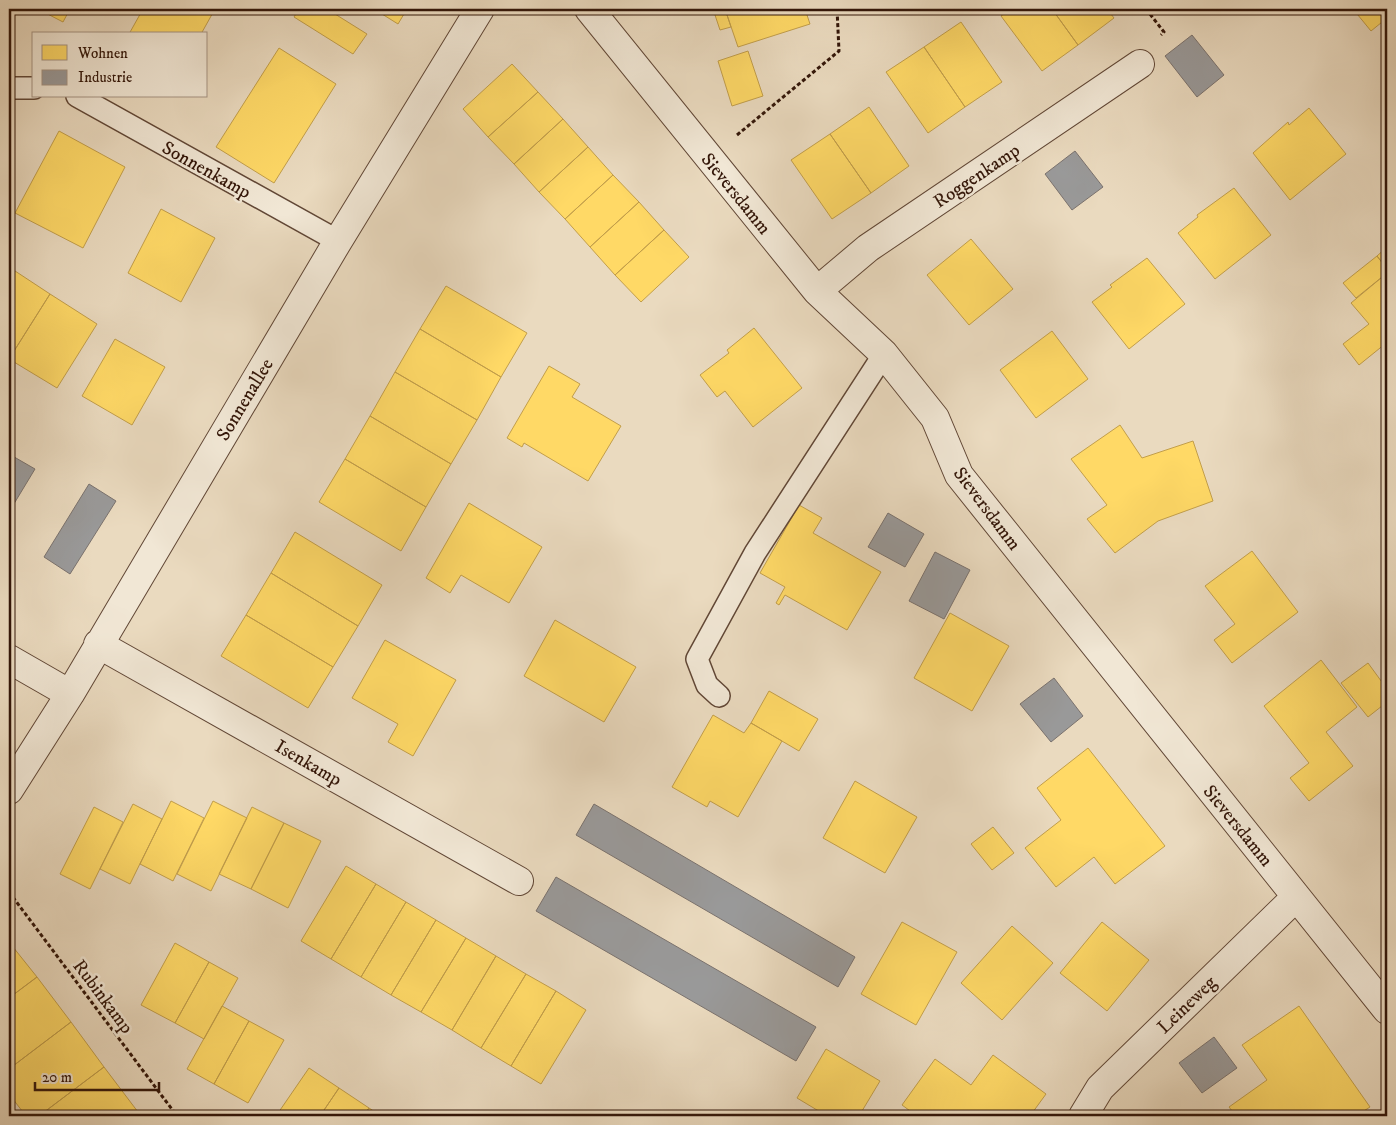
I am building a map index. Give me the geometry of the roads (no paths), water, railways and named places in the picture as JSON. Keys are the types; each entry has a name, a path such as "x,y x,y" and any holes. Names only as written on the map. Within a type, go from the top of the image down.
{"street":[{"name":"Sonnenallee","path":"9,790 70,694 338,241 480,9"},
{"name":"Sieversdamm","path":"589,9 817,291 884,354 935,418 959,475 1387,1010"},
{"name":"Roggenkamp","path":"817,291 868,248 1140,64"},
{"name":"Isenkamp","path":"98,644 519,881"},
{"path":"9,659 70,694"},
{"name":"Leineweg","path":"1083,1116 1100,1088 1296,897"}],"lane":[{"path":"9,88 32,88"},
{"name":"Sonnenkamp","path":"80,98 338,241"},
{"path":"719,696 707,685 697,659 755,553 884,354"}]}
